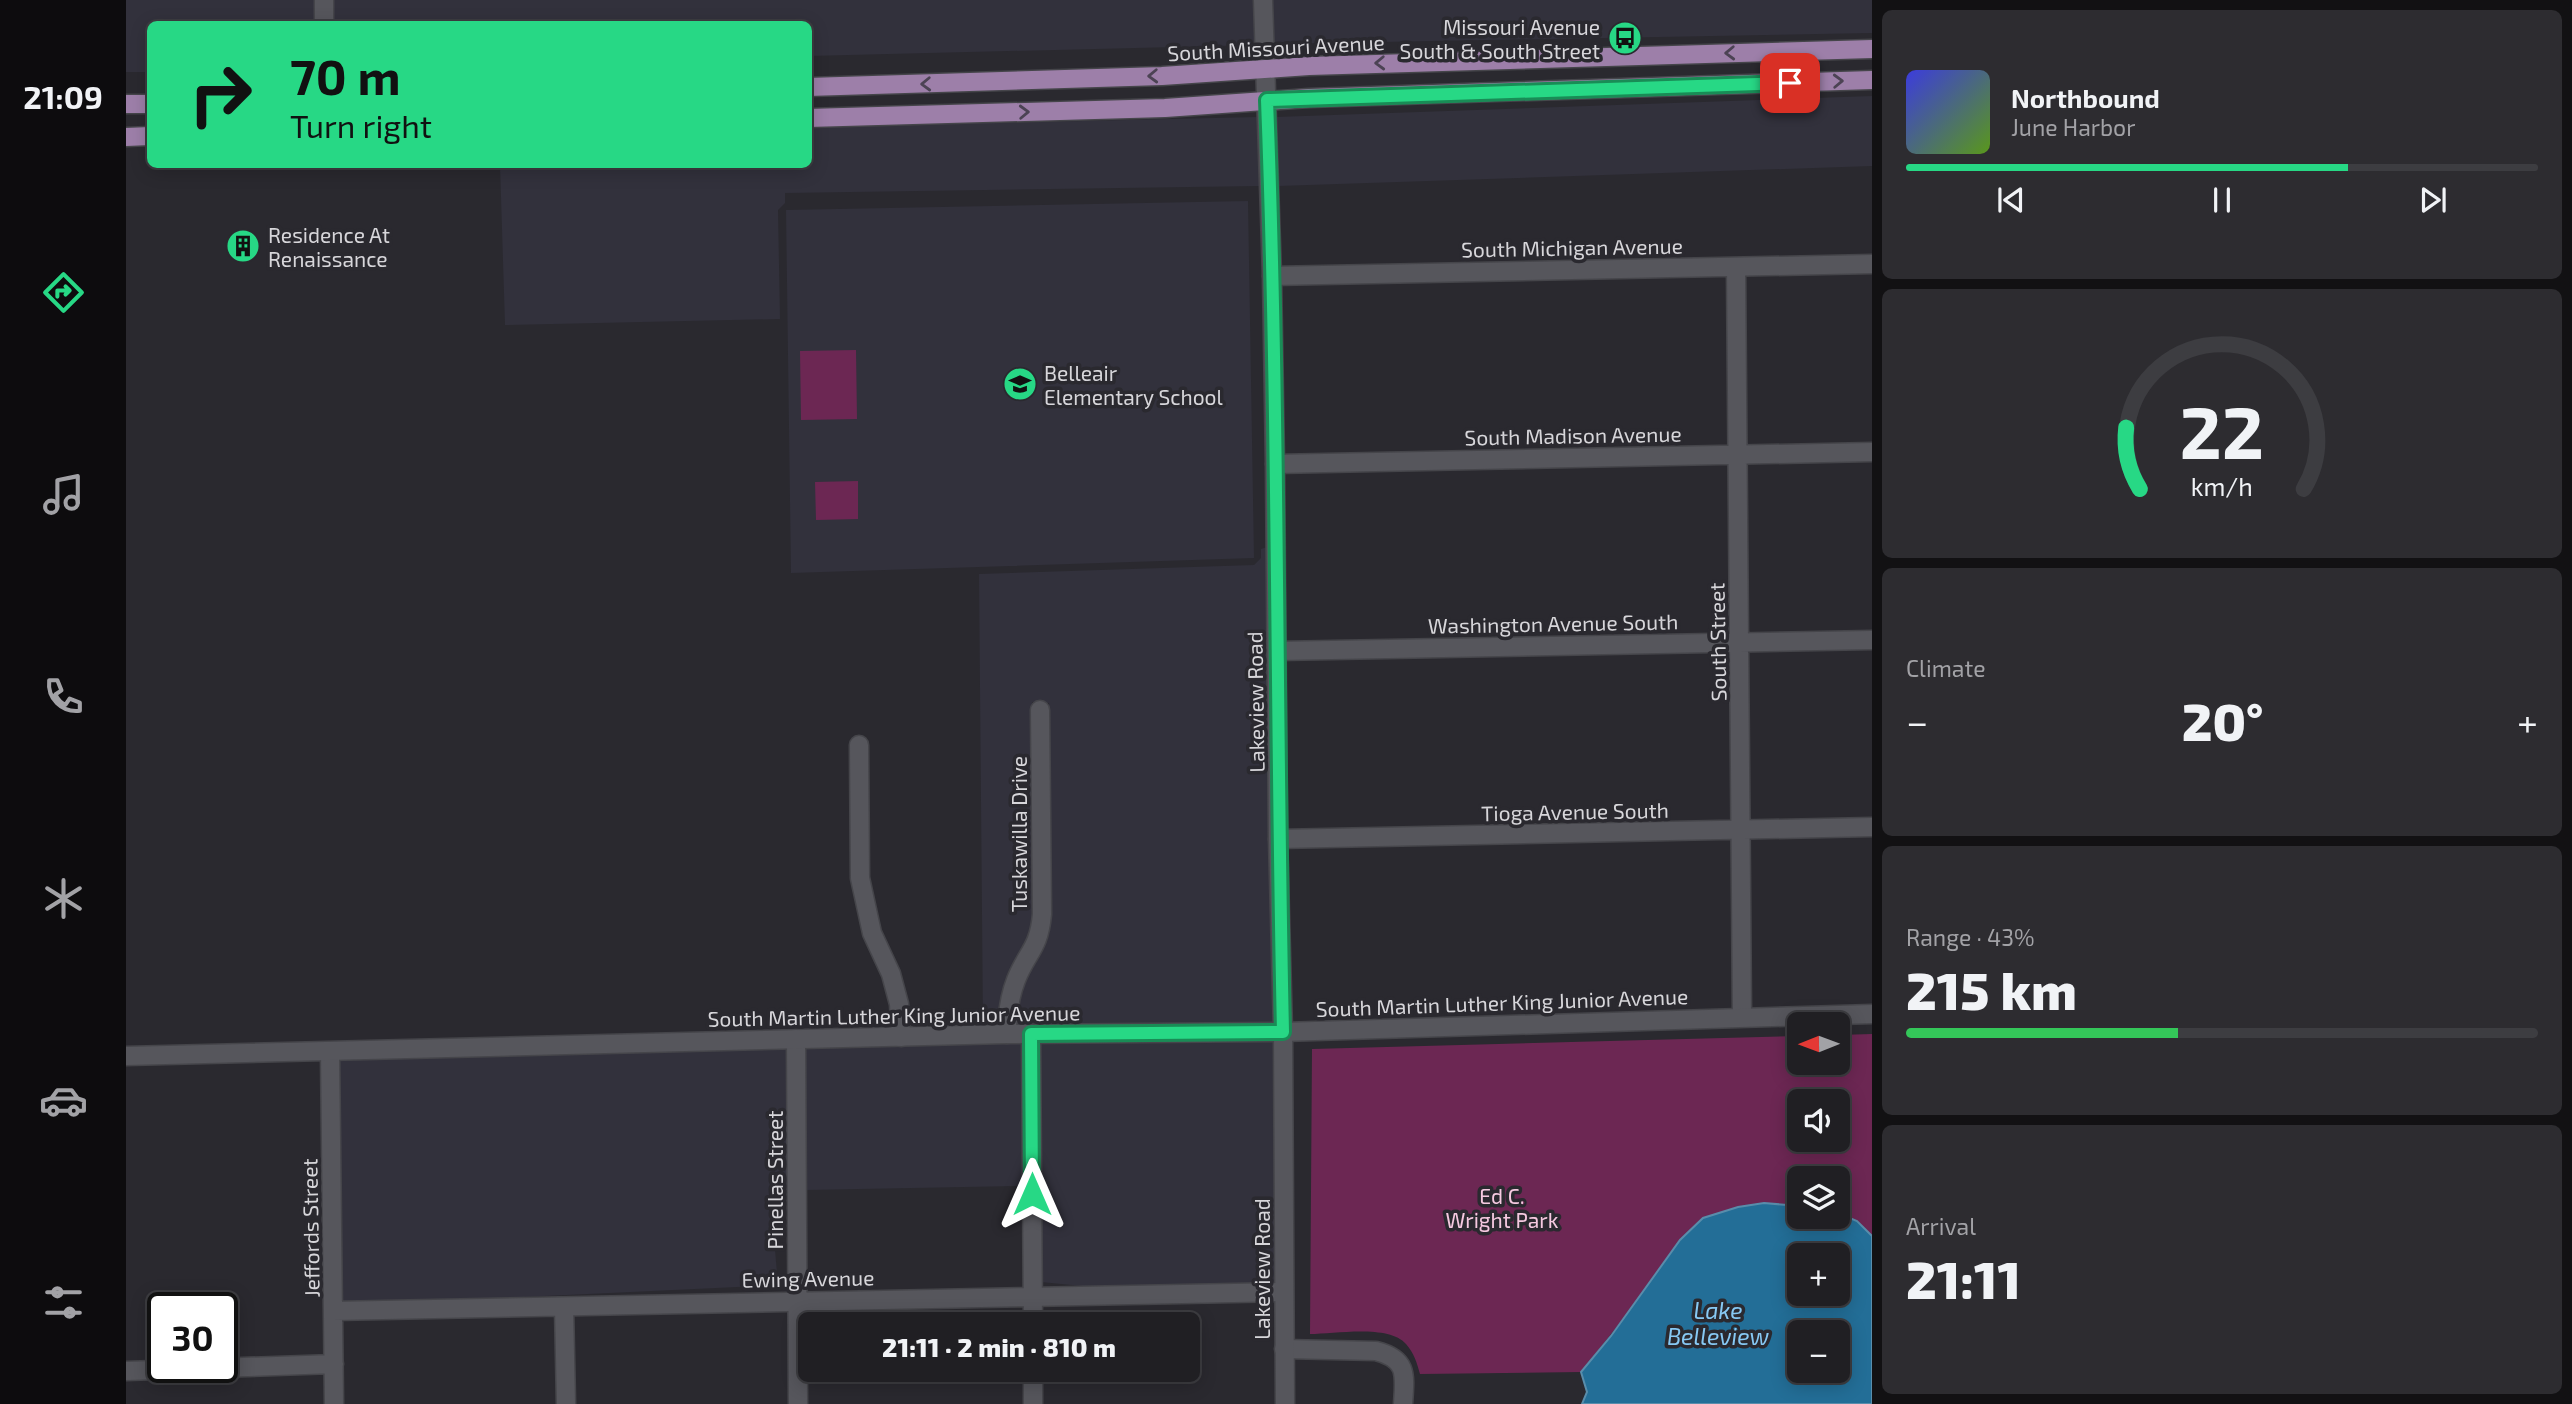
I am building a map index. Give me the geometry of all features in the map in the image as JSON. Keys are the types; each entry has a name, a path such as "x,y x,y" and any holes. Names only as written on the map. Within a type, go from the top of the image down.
{"main road":[{"name":"South Missouri Avenue","path":"812,87 1872,49"},
{"path":"812,118 1152,108 1267,100 1872,80"},
{"path":"126,104 147,104"},
{"path":"126,137 147,136"}],"street":[{"path":"324,0 324,21"},
{"name":"Lakeview Road","path":"1263,0 1276,464 1285,1404"},
{"name":"South Michigan Avenue","path":"1272,276 1872,264"},
{"name":"South Street","path":"1736,267 1742,1017"},
{"name":"South Madison Avenue","path":"1276,464 1872,452"},
{"name":"Washington Avenue South","path":"1277,651 1872,640"},
{"name":"Tuskawilla Drive","path":"1007,1034 1007,1007 1016,978 1040,934 1040,710"},
{"path":"859,745 860,878 872,933 897,994 901,1037"},
{"name":"Tioga Avenue South","path":"1278,839 1872,827"},
{"name":"South Martin Luther King Junior Avenue","path":"126,1056 1007,1034 1283,1032 1872,1014"},
{"path":"1031,1034 1033,1312"},
{"name":"Pinellas Street","path":"796,1040 798,1404"},
{"name":"Jeffords Street","path":"330,1052 334,1404"},
{"name":"Ewing Avenue","path":"333,1311 1283,1292"},
{"path":"564,1307 566,1404"},
{"path":"1284,1349 1376,1351 1390,1354 1401,1363 1404,1374 1403,1404"},
{"path":"126,1371 334,1364"},
{"path":"1033,1382 1033,1404"}],"shaded area":[{"path":"126,0 315,0 316,21 147,21 147,72 126,72"},
{"path":"333,0 1255,0 1256,45 812,56 812,21 334,21"},
{"path":"1273,0 1872,0 1872,33 1274,44"},
{"path":"1872,96 1872,166 1278,186 1276,117"},
{"path":"1258,117 1260,186 785,193 785,203 778,210 780,319 505,325 500,168 812,168 812,127"},
{"name":"Belleair Elementary School","path":"1248,201 1254,558 791,573 786,210"},
{"path":"1267,547 1274,1024 1016,1026 1016,1008 1025,981 1049,935 1051,914 1049,703 1032,702 1032,933 1008,976 999,1005 998,1026 983,1027 979,574 1254,565 1261,558 1261,549"},
{"path":"1274,1040 1274,1284 1102,1288 1041,1282 1040,1042"},
{"path":"1022,1042 1023,1186 806,1190 805,1047"},
{"path":"787,1048 788,1190 770,1191 778,1285 342,1303 340,1060"}],"green space":[{"path":"856,350 857,419 801,420 800,351"},
{"path":"858,481 858,519 816,520 815,482"},
{"name":"Ed C. Wright Park","path":"1872,1034 1872,1236 1857,1221 1850,1218 1850,1166 1787,1166 1787,1205 1764,1203 1738,1207 1703,1218 1581,1372 1420,1374 1406,1344 1387,1334 1310,1334 1312,1049 1787,1036 1787,1075 1850,1075 1850,1035"}],"water":[{"name":"Lake Belleview","path":"1764,1203 1787,1205 1787,1229 1850,1229 1850,1218 1857,1221 1872,1236 1872,1404 1582,1404 1587,1392 1581,1372 1611,1336 1680,1240 1703,1218 1738,1207"}],"place":[{"name":"Missouri Avenue South & South Street","path":"1625,38"},
{"name":"Residence At Renaissance","path":"243,246"},
{"name":"Belleair Elementary School","path":"1020,384"}],"route":[{"path":"1032,1194 1031,1034 1283,1032 1278,839 1276,464 1267,100 1790,83"}]}
